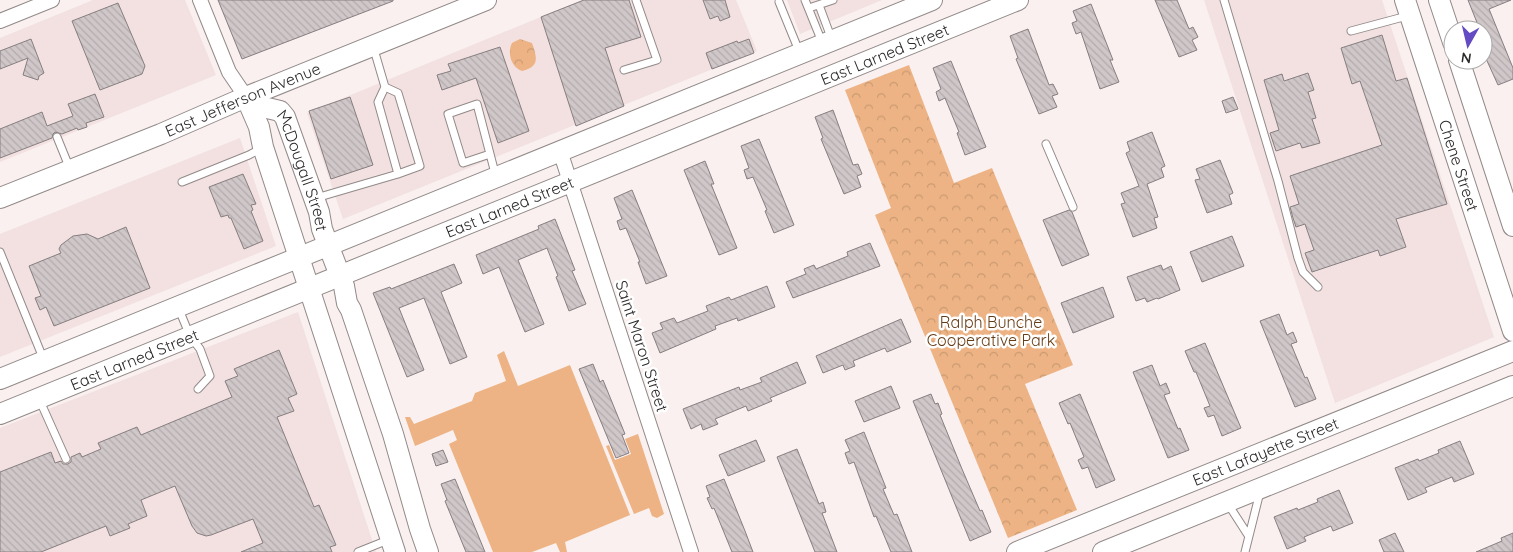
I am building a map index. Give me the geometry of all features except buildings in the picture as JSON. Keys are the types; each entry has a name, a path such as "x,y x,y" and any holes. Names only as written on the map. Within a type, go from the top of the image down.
{"street":[{"path":"0,21 52,0"},
{"path":"200,0 229,72 246,97"},
{"name":"East Jefferson Avenue","path":"0,198 486,0"},
{"name":"East Larned Street","path":"0,379 932,0"},
{"name":"East Larned Street","path":"0,414 1017,0"},
{"path":"1410,15 1442,9"},
{"name":"Chene Street","path":"1410,15 1511,319"},
{"path":"796,55 804,87"},
{"name":"Chene Street","path":"1462,70 1513,226"},
{"path":"282,82 275,92 282,113"},
{"name":"McDougall Street","path":"246,97 255,100 263,107 282,113 293,138 316,204 327,245 344,286 347,303 393,434 428,552"},
{"name":"McDougall Street","path":"246,97 258,127 393,546"},
{"path":"263,147 267,137 275,131 285,131 293,138"},
{"path":"594,137 590,146 590,154 597,163 605,168"},
{"name":"Saint Maron Street","path":"560,151 691,552"},
{"path":"531,163 538,169 542,177 540,195"},
{"path":"1463,177 1493,165"},
{"path":"287,219 297,224 306,224 313,219 316,204"},
{"path":"365,230 361,240 361,249 374,262"},
{"path":"270,269 280,283 281,291 278,301"},
{"path":"320,320 325,313 333,308 346,308 352,314"},
{"name":"East Lafayette Street","path":"1017,552 1513,351"},
{"path":"1483,363 1497,375 1504,390"},
{"name":"East Lafayette Street","path":"1103,552 1504,390"},
{"path":"1215,472 1228,502"},
{"path":"393,546 420,529"}],"lane":[{"path":"624,70 657,60 636,0"},
{"path":"805,0 827,43"},
{"path":"809,8 833,0"},
{"path":"1224,0 1278,181 1298,258 1303,272 1318,287"},
{"path":"779,2 796,55"},
{"path":"819,5 827,43"},
{"path":"1352,31 1410,15"},
{"path":"373,46 385,87 378,102 398,174"},
{"path":"316,204 420,166 398,93 385,87"},
{"path":"490,154 463,163 448,114 477,104 496,177"},
{"path":"57,137 70,170"},
{"path":"1046,144 1073,207"},
{"path":"182,182 263,147"},
{"path":"0,252 44,361"},
{"path":"178,307 190,336 200,350 210,376 198,389"},
{"path":"38,398 66,459"},
{"path":"1245,552 1260,489"},
{"path":"1228,502 1248,535"},
{"path":"358,552 393,546"}],"shaded area":[{"path":"93,0 185,0 216,75 0,162 0,38"},
{"path":"582,0 736,0 757,51 343,219 307,113"},
{"path":"787,0 882,0 800,34"},
{"path":"1204,0 1382,0 1494,337 1335,403"},
{"path":"240,138 276,246 0,357 0,234"},
{"path":"298,312 376,552 0,552 0,428"}],"green space":[{"path":"520,39 532,43 536,57 532,67 522,71 515,66 510,55 512,43"},
{"name":"Ralph Bunche Cooperative Park","path":"909,65 954,183 992,168 1073,365 1025,384 1077,510 1008,538 875,215 891,208 845,90"},
{"path":"504,351 518,386 570,365 630,515 565,542 567,552 560,552 556,543 532,552 493,552 449,444 457,440 453,430 415,446 405,417 410,417 414,424 472,401 475,393 506,381 497,355"},
{"path":"638,434 664,514 657,518 652,516 649,508 634,514 606,446 609,445 615,460 631,454 625,439"}]}
